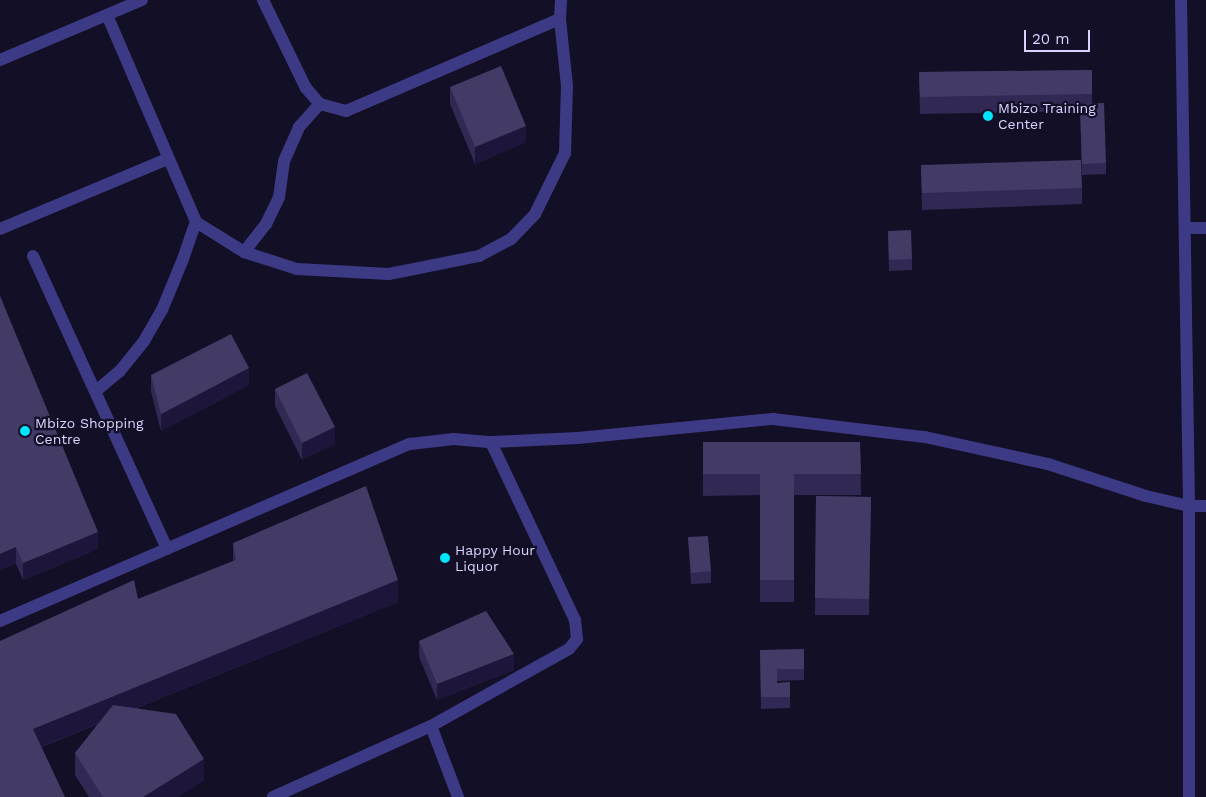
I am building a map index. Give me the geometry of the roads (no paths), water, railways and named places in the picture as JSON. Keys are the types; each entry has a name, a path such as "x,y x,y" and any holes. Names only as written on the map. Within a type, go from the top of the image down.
{"street":[{"path":"0,60 142,0"},
{"path":"262,0 306,88 320,104 346,111 560,19"},
{"path":"107,15 167,159 196,222 244,252 297,269 388,274 480,256 511,239 534,214 565,153 567,86 560,19 561,0"},
{"path":"1181,0 1189,506 1189,797"},
{"path":"244,252 266,224 279,197 284,160 299,127 320,104"},
{"path":"0,229 167,159"},
{"path":"96,391 119,372 144,341 176,276 196,222"},
{"path":"1185,228 1206,228"},
{"path":"33,256 96,391 166,549"},
{"path":"0,621 410,444 454,439 491,442 578,438 773,419 925,437 1048,464 1146,496 1189,506 1206,506"},
{"path":"272,797 431,726 569,649 577,639 575,620 491,442"},
{"path":"431,726 458,797"}],"place":[{"name":"Mbizo Training Center","path":"988,116"},
{"name":"Mbizo Shopping Centre","path":"25,431"},
{"name":"Happy Hour Liquor","path":"445,558"}]}
